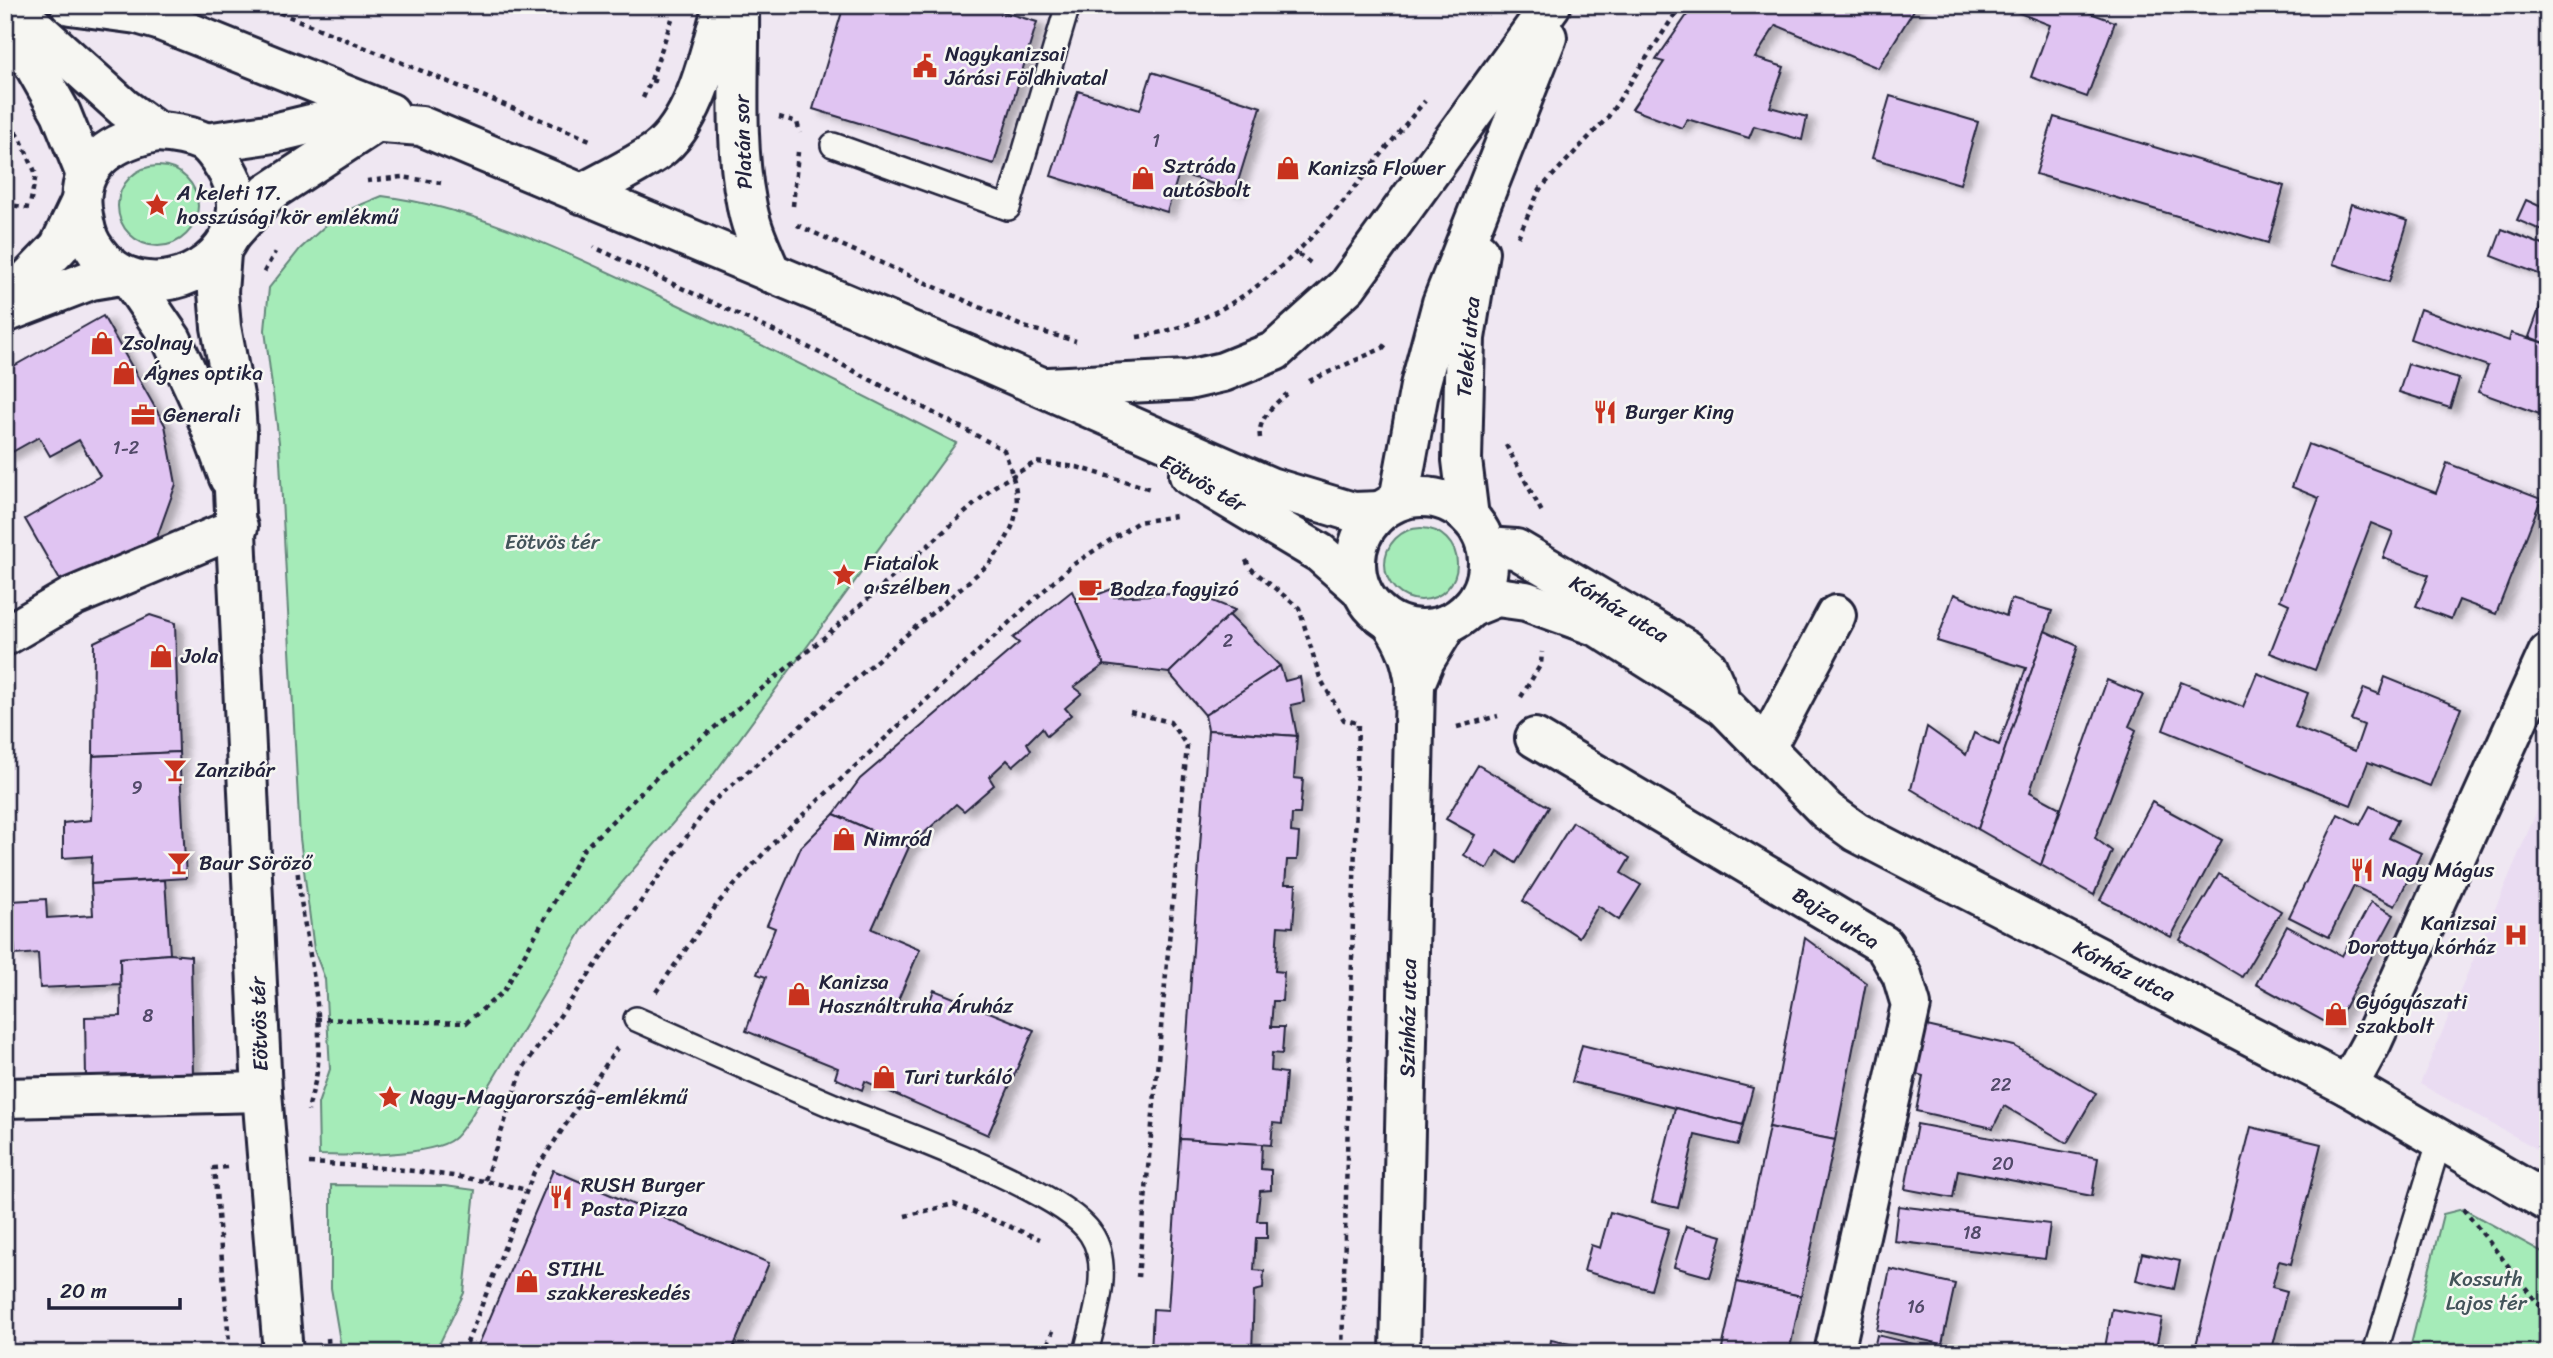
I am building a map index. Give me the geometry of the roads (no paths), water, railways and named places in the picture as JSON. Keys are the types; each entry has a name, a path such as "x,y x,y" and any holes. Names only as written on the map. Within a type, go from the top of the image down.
{"street":[{"path":"10,5 124,108 157,132"},
{"path":"70,5 137,14 161,22 421,126"},
{"name":"Platán sor","path":"581,194 659,150 697,96 723,5"},
{"name":"Platán sor","path":"739,5 746,201 756,239 771,273"},
{"path":"1039,387 1188,380 1223,372 1275,351 1347,286 1551,5"},
{"name":"Teleki utca","path":"1390,505 1434,329 1462,249 1531,73 1562,5"},
{"path":"5,14 61,113 84,188 85,229 90,243 101,258 126,277"},
{"name":"Eötvös tér","path":"206,143 274,133 332,119 421,126 1039,387 1265,502 1361,589"},
{"path":"5,313 91,280 126,277 176,280 209,264 268,192 375,123"},
{"path":"5,303 59,247 98,158 131,137 157,132 180,134 206,143 230,175 233,184 236,208 227,242"},
{"name":"Teleki utca","path":"1478,532 1462,460 1465,338 1491,177"},
{"name":"Eötvös tér","path":"227,242 218,292 221,327 235,401 237,433 234,490 239,527 262,1092 283,1353"},
{"name":"Eötvös tér","path":"126,277 172,340 203,407 234,490"},
{"path":"1418,496 1437,498 1455,505 1478,532 1488,569 1482,590 1458,616 1428,629 1409,628 1391,622 1373,608 1361,589 1356,568 1358,546 1366,526 1390,505 1418,496"},
{"name":"Eötvös tér","path":"1265,502 1353,512 1390,505"},
{"path":"5,636 72,597 239,527"},
{"name":"Kórház utca","path":"1478,532 1517,549 1551,589 1686,649 1707,667 1725,707 1765,750 1827,811 1865,838 2348,1086 2548,1202"},
{"name":"Kórház utca","path":"1458,616 1497,597 1551,589"},
{"path":"1765,750 1836,615"},
{"name":"Színház utca","path":"1415,684 1425,660 1458,616"},
{"name":"Színház utca","path":"1391,622 1403,639 1413,662 1415,684 1400,1353"},
{"path":"2348,1086 2372,1042 2548,653"},
{"name":"Bajza utca","path":"1535,738 1884,945 1902,975 1911,1005 1834,1353"},
{"path":"5,1098 262,1092"}],"lane":[{"path":"834,145 1008,208 1068,5"},
{"path":"636,1019 1008,1179 1080,1220 1093,1235 1100,1256 1100,1289 1086,1353"},
{"path":"2375,1353 2440,1139"}],"place":[{"name":"Nagykanizsai Járási Földhivatal","path":"925,66"},
{"name":"Kanizsa Flower","path":"1288,168"},
{"name":"Sztráda autósbolt","path":"1143,178"},
{"name":"A keleti 17. hosszúsági kör emlékmű","path":"157,205"},
{"name":"Zsolnay","path":"102,343"},
{"name":"Ágnes optika","path":"124,373"},
{"name":"Burger King","path":"1605,412"},
{"name":"Generali","path":"143,415"},
{"name":"Fiatalok a szélben","path":"844,575"},
{"name":"Bodza fagyizó","path":"1090,589"},
{"name":"Jola","path":"161,656"},
{"name":"Zanzibár","path":"175,770"},
{"name":"Nimród","path":"844,839"},
{"name":"Baur Söröző","path":"179,863"},
{"name":"Nagy Mágus","path":"2362,870"},
{"name":"Kanizsai Dorottya kórház","path":"2516,935"},
{"name":"Kanizsa Használtruha Áruház","path":"799,994"},
{"name":"Gyógyászati szakbolt","path":"2336,1014"},
{"name":"Turi turkáló","path":"884,1077"},
{"name":"Nagy-Magyarország-emlékmű","path":"390,1097"},
{"name":"RUSH Burger Pasta Pizza","path":"561,1197"},
{"name":"STIHL szakkereskedés","path":"527,1281"}],"park label":[{"name":"Kossuth Lajos tér","path":"2486,1291"}]}
